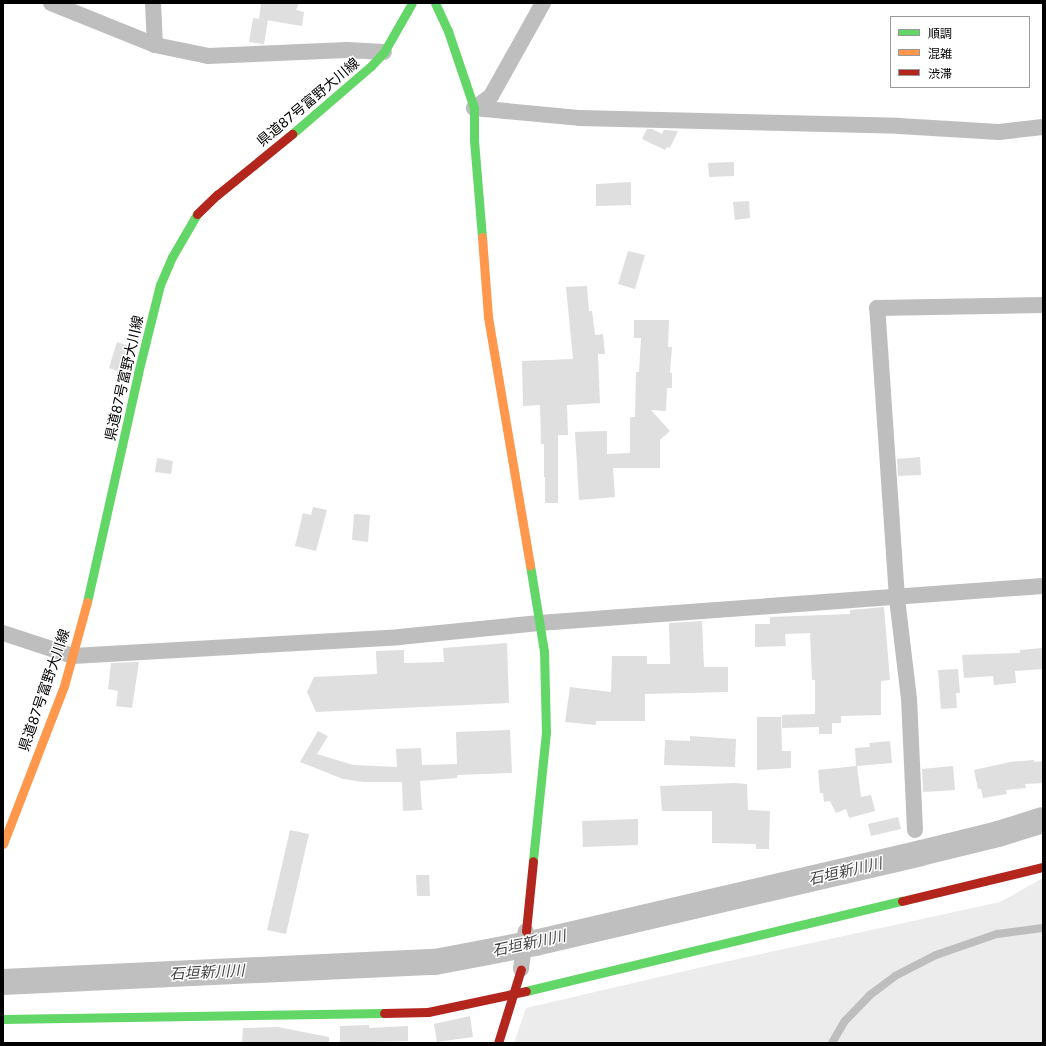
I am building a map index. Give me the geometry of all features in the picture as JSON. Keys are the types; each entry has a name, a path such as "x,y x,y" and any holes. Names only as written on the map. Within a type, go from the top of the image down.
{"street":[{"path":"51,3 155,44 208,56 347,50 384,52"},
{"path":"153,3 155,44"},
{"name":"県道87号富野大川線","path":"3,844 64,686 73,656 82,623 138,373 160,285 182,236 194,217 217,195 344,90 384,52 412,3"},
{"path":"435,3 448,31 474,108 474,140 488,317 544,651 546,732 526,931 521,969 515,994 498,1043"},
{"path":"474,108 491,96 543,3"},
{"path":"474,108 579,118 899,126 998,132 1043,127"},
{"path":"914,830 909,699 896,598 877,308 1043,305"},
{"path":"3,633 73,656 399,637 539,623 896,598 1043,586"},
{"path":"3,1019 428,1012 515,994 1043,868"}],"lane":[{"path":"832,1043 844,1022 870,994 895,976 936,955 997,934 1043,928"}],"shaded area":[{"path":"1043,878 1043,1043 514,1043 526,1008 715,964 1000,902"}],"building":[{"path":"261,3 299,3 296,10 304,12 302,26 259,19"},
{"path":"253,18 268,20 264,44 249,42"},
{"path":"647,129 652,129 662,134 664,130 678,131 670,148 667,147 665,150 642,139"},
{"path":"734,162 734,176 709,177 708,163"},
{"path":"631,182 631,205 596,206 596,184"},
{"path":"749,201 750,218 735,220 733,202"},
{"path":"628,251 645,255 635,289 618,284"},
{"path":"587,286 589,311 592,311 595,335 603,334 605,354 598,354 600,403 567,405 568,435 558,435 558,503 545,503 544,444 541,444 540,405 523,406 522,361 573,359 566,287"},
{"path":"634,320 669,320 668,347 672,347 670,373 672,373 672,388 667,388 666,411 651,410 670,431 660,440 660,468 613,468 615,497 579,500 575,432 607,431 607,454 630,453 630,419 631,417 635,417 636,372 639,372 641,338 634,338"},
{"path":"117,342 129,346 121,372 109,368"},
{"path":"920,457 921,475 898,476 897,459"},
{"path":"157,458 173,461 171,474 155,472"},
{"path":"313,507 327,510 316,551 295,546 303,513 311,515"},
{"path":"354,514 370,515 368,542 352,540"},
{"path":"884,607 890,680 881,681 881,715 841,716 841,723 832,723 832,734 819,734 819,727 782,728 782,715 815,714 815,680 812,680 810,633 785,634 786,646 755,647 755,624 770,624 770,617 850,614 850,610"},
{"path":"702,621 704,667 728,667 728,692 645,694 645,721 596,721 596,725 565,722 570,687 611,692 612,656 647,656 647,664 670,664 669,623"},
{"path":"507,643 509,703 316,712 307,692 314,677 377,674 376,651 404,650 404,663 444,662 443,648"},
{"path":"1043,648 1043,669 1015,671 1016,683 994,685 993,676 964,678 962,655 1020,653 1020,650"},
{"path":"139,662 132,708 116,706 118,691 108,689 111,663"},
{"path":"958,669 960,693 956,693 957,708 941,709 938,670"},
{"path":"757,717 781,717 782,751 791,751 791,768 757,770"},
{"path":"510,730 512,773 457,775 457,778 420,781 422,810 403,811 402,782 363,782 343,779 300,762 318,731 328,736 317,754 353,765 397,767 396,749 421,748 422,765 457,764 456,732"},
{"path":"690,736 736,739 735,767 664,765 665,740 690,741"},
{"path":"890,741 892,763 857,766 861,797 871,795 875,811 849,818 846,809 836,813 830,801 824,802 823,793 820,793 818,770 856,766 855,748 870,747 869,743"},
{"path":"1034,760 1034,762 1043,761 1043,783 1025,784 1026,788 1006,790 1007,794 983,798 981,789 978,789 974,770 1010,762"},
{"path":"953,766 955,790 923,792 922,769"},
{"path":"735,783 747,784 748,810 770,811 769,849 756,849 756,844 712,843 712,811 662,811 660,786"},
{"path":"898,817 901,829 871,836 868,824"},
{"path":"638,819 638,845 583,847 582,821"},
{"path":"290,830 309,834 286,934 267,930"},
{"path":"416,875 429,875 430,896 417,896"},
{"path":"470,1016 473,1037 437,1042 434,1024"},
{"path":"369,1025 369,1028 408,1026 408,1041 340,1043 340,1026"},
{"path":"278,1027 329,1037 329,1043 242,1043 243,1028"}],"waterway":[{"name":"石垣新川川","path":"3,982 435,962 535,943 921,853 998,834 1043,820"}],"traffic: fast":[{"path":"292,134 371,66 384,52 412,3"},
{"path":"435,3 448,31 474,108 474,140 482,237"},
{"path":"87,602 138,373 160,285 172,257 197,214"},
{"path":"530,565 544,651 546,732 533,861"},
{"path":"526,991 902,901"},
{"path":"3,1019 384,1013"}],"traffic: slow":[{"path":"482,237 488,317 530,565"},
{"path":"3,844 64,686 87,602"}],"traffic: jam":[{"path":"197,214 217,195 292,134"},
{"path":"526,931 533,861"},
{"path":"902,901 1043,867"},
{"path":"498,1043 521,969"},
{"path":"384,1013 428,1012 526,991"}]}
